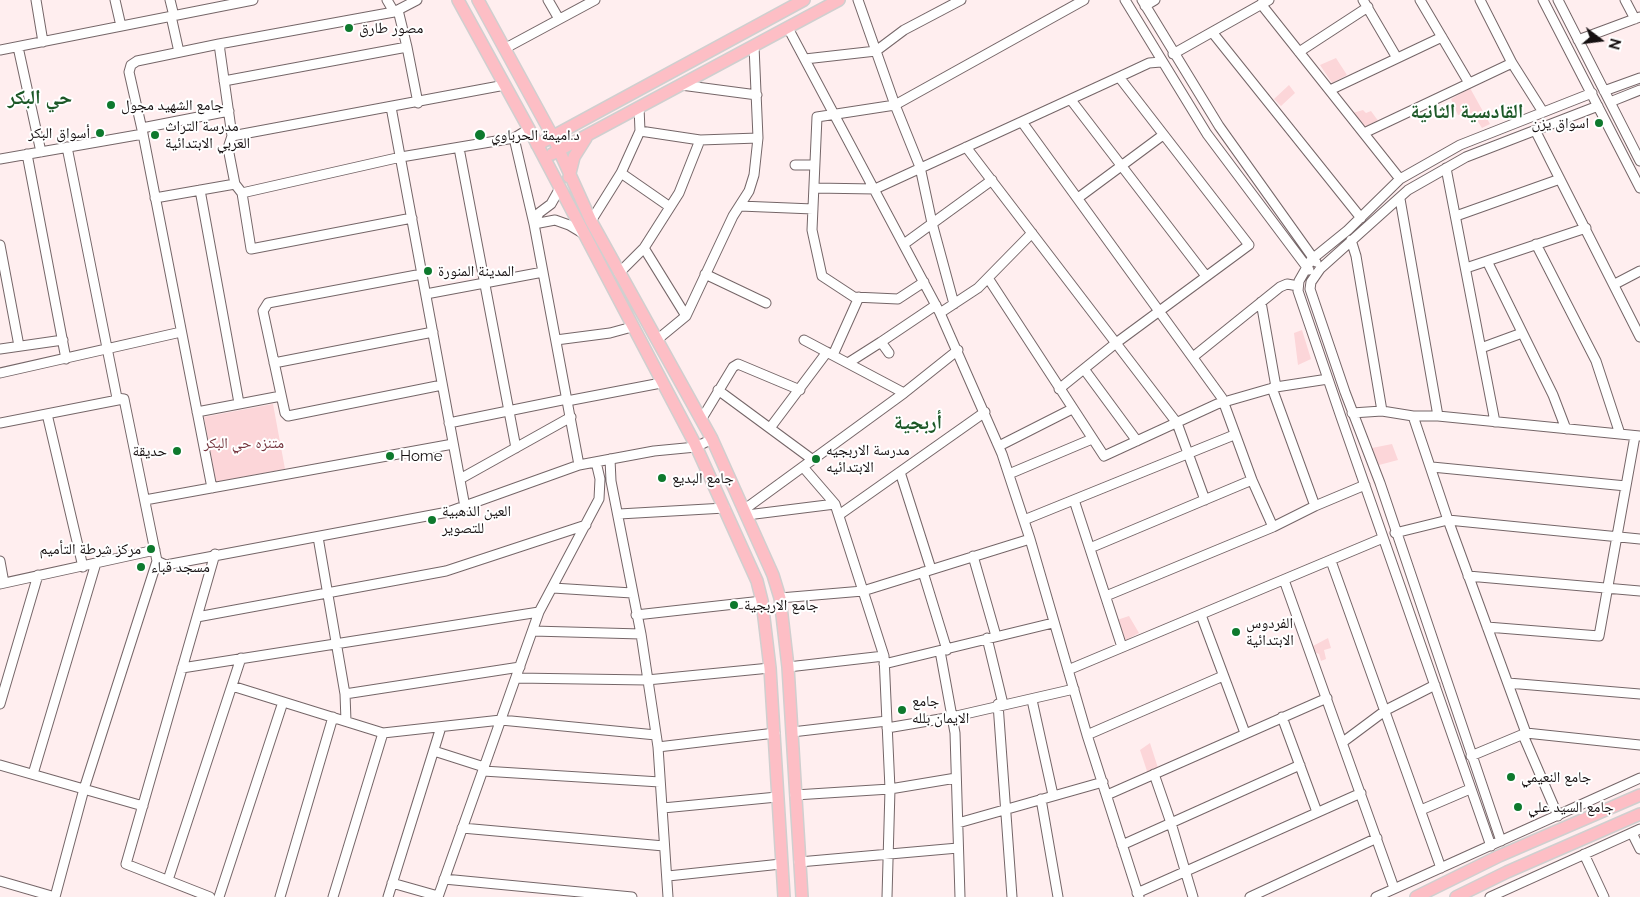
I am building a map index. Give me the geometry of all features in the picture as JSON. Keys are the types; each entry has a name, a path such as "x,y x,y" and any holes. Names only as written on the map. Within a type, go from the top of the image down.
{"main road":[{"path":"458,0 529,129 696,447 757,580 762,601 770,668 784,897"},
{"path":"478,0 552,137 591,221 712,439 774,575 780,598 788,666 802,897"},
{"path":"537,146 804,0"},
{"path":"544,158 839,0"},
{"path":"610,105 617,119"},
{"path":"537,109 547,122 558,127 578,123"},
{"path":"569,177 574,157 591,133"},
{"path":"1416,897 1499,856 1640,795"},
{"path":"1456,897 1507,872 1640,814"}],"street":[{"path":"36,0 43,42"},
{"path":"116,0 121,26"},
{"path":"170,0 179,52"},
{"path":"0,50 173,16 229,2 252,0"},
{"path":"387,0 396,11 407,47 418,103"},
{"path":"212,488 143,131 129,72 131,65 137,60 396,11 417,0"},
{"path":"548,0 559,19"},
{"path":"504,49 595,0"},
{"path":"858,0 895,105 920,167 932,224 954,304"},
{"path":"805,59 876,51 904,30 961,0"},
{"path":"924,282 898,299 854,297 822,276 812,230 816,116 895,105 1084,0"},
{"path":"1125,0 1161,62 1207,134 1306,266 1318,272"},
{"path":"1155,0 1144,3 1173,54 1219,126 1314,258 1318,272"},
{"path":"1420,0 1469,84"},
{"path":"1480,0 1512,63 1543,112"},
{"path":"1543,0 1640,188"},
{"path":"1558,0 1604,91 1637,150 1640,161"},
{"path":"1578,40 1637,18 1625,0"},
{"path":"1173,54 1265,2 1299,52 1400,179"},
{"path":"1299,52 1365,4 1397,58"},
{"path":"788,28 938,309 958,350 999,446 1030,539 1053,623 1138,895 1361,793"},
{"path":"1212,32 1361,218"},
{"path":"1330,90 1442,37"},
{"path":"219,44 232,136 228,148 235,184 242,193 249,246 254,250 412,218"},
{"path":"18,46 41,152"},
{"path":"658,339 686,316 705,274 749,191 754,175 758,138 754,46"},
{"path":"224,81 407,47"},
{"path":"814,188 875,189 1149,63 1161,62"},
{"path":"1364,133 1512,63"},
{"path":"1059,389 1158,311 1249,245 1119,77"},
{"path":"1604,91 1640,78"},
{"path":"232,136 418,103 505,85"},
{"path":"681,85 757,94"},
{"path":"1610,102 1640,90"},
{"path":"1491,846 1333,395 1298,291 1298,286 1306,266 1361,218 1400,179 1460,145 1592,94"},
{"path":"1071,100 1123,165 1206,276"},
{"path":"1502,841 1395,533 1380,483 1352,413 1310,289 1311,282 1318,272 1408,190 1446,168 1535,130 1598,106"},
{"path":"391,107 465,507"},
{"path":"591,221 621,173 640,131 639,107"},
{"path":"0,159 67,148 229,111"},
{"path":"1022,122 1224,402 1234,435 1274,527"},
{"path":"242,193 401,157 514,138 529,129"},
{"path":"1535,130 1615,284 1640,337"},
{"path":"640,131 700,140 758,138"},
{"path":"1078,198 1163,135"},
{"path":"514,138 534,224 579,465"},
{"path":"619,273 644,248 679,194 700,140"},
{"path":"966,147 1177,423 1205,500"},
{"path":"67,148 117,398 124,399"},
{"path":"459,148 516,448"},
{"path":"26,154 66,358"},
{"path":"795,165 814,165"},
{"path":"1446,168 1496,422"},
{"path":"621,173 670,207"},
{"path":"1456,216 1560,179"},
{"path":"904,244 992,180"},
{"path":"155,198 235,184"},
{"path":"534,224 539,213 551,204 560,188"},
{"path":"200,190 239,403"},
{"path":"1400,199 1438,416"},
{"path":"740,206 813,209"},
{"path":"534,224 555,220 569,225 584,234"},
{"path":"1466,268 1586,228"},
{"path":"848,363 938,309 954,304 978,288 1032,233"},
{"path":"1351,240 1356,256 1382,411"},
{"path":"1536,244 1596,361 1620,434"},
{"path":"0,245 19,346"},
{"path":"644,248 686,316"},
{"path":"1487,261 1553,395 1566,429"},
{"path":"1615,284 1640,271"},
{"path":"426,294 543,272"},
{"path":"422,274 268,303 263,311 285,413 292,416 442,384"},
{"path":"705,274 766,303"},
{"path":"988,278 1104,456 1224,402 1274,388 1328,379"},
{"path":"1193,358 1280,287 1288,284 1298,286"},
{"path":"770,428 830,353 859,297"},
{"path":"1261,302 1274,388 1315,506"},
{"path":"556,340 632,327"},
{"path":"0,373 182,332"},
{"path":"274,363 433,332"},
{"path":"1481,348 1522,333"},
{"path":"0,349 63,340"},
{"path":"804,340 904,393"},
{"path":"881,342 889,353"},
{"path":"746,512 958,350"},
{"path":"701,420 733,367 738,364 800,390"},
{"path":"1084,369 1137,441"},
{"path":"449,423 509,409 662,383"},
{"path":"718,390 813,460"},
{"path":"1333,395 1345,392"},
{"path":"197,412 281,396"},
{"path":"0,423 124,399"},
{"path":"0,881 55,897 84,789 157,561 124,399"},
{"path":"999,446 1072,409"},
{"path":"1352,413 1382,411 1413,416 1438,416 1637,436 1616,537 1599,636 1487,628"},
{"path":"839,515 985,412"},
{"path":"47,414 83,567"},
{"path":"1413,416 1432,467 1448,520 1525,734 1558,816"},
{"path":"460,479 571,417"},
{"path":"1024,520 1234,435"},
{"path":"157,561 166,565 215,554 318,537 448,512 579,465 696,447 712,439"},
{"path":"1009,474 1092,439"},
{"path":"145,500 453,444"},
{"path":"610,459 611,481 619,514 641,634 658,747 664,808 664,846 668,876 668,897"},
{"path":"392,882 438,897 539,612 586,525 601,492 596,462"},
{"path":"803,467 835,504 884,660 890,789 890,855 887,897"},
{"path":"1432,467 1626,486"},
{"path":"900,472 927,571 944,650 955,733 960,897"},
{"path":"1090,548 1252,480"},
{"path":"1106,596 1274,527 1315,506 1365,485"},
{"path":"1074,500 1122,647"},
{"path":"746,512 835,504"},
{"path":"619,514 725,508"},
{"path":"1395,533 1448,520 1640,539"},
{"path":"197,617 446,571 586,525"},
{"path":"318,537 345,694 346,721"},
{"path":"1068,670 1201,616 1383,538"},
{"path":"780,598 863,590 1030,539"},
{"path":"0,562 2,583 155,550"},
{"path":"210,897 126,864 215,554"},
{"path":"973,556 992,637 1001,704 1005,809 1012,897"},
{"path":"1331,561 1386,710 1441,868"},
{"path":"33,774 96,563"},
{"path":"0,704 38,575"},
{"path":"1468,576 1640,591"},
{"path":"1284,580 1394,888"},
{"path":"552,588 632,593"},
{"path":"636,615 762,601"},
{"path":"182,668 539,612"},
{"path":"1201,616 1245,733"},
{"path":"788,666 884,660 944,650 1053,623"},
{"path":"533,630 641,634"},
{"path":"1424,654 1435,649"},
{"path":"168,880 241,658"},
{"path":"345,694 520,667"},
{"path":"516,678 647,680 770,668"},
{"path":"1087,735 1223,676"},
{"path":"1508,683 1640,694"},
{"path":"1342,742 1386,710 1435,685"},
{"path":"232,686 383,733 501,720 656,735"},
{"path":"792,732 887,725 952,717 1001,704 1032,700 1074,689"},
{"path":"1107,795 1327,698"},
{"path":"1032,700 1053,795"},
{"path":"219,897 283,702"},
{"path":"280,897 333,717"},
{"path":"1282,717 1316,812"},
{"path":"388,897 442,727"},
{"path":"332,897 383,733"},
{"path":"658,747 775,733"},
{"path":"1472,756 1525,734 1640,745"},
{"path":"434,751 483,769 660,782"},
{"path":"0,765 143,806"},
{"path":"1122,845 1300,765"},
{"path":"1154,774 1172,823 1193,897"},
{"path":"795,795 890,789 956,778"},
{"path":"1376,897 1640,778"},
{"path":"958,823 1102,782"},
{"path":"1421,810 1470,789"},
{"path":"664,808 777,797"},
{"path":"1041,799 1058,897"},
{"path":"462,828 664,846"},
{"path":"1490,897 1636,831 1640,849"},
{"path":"1250,897 1377,838"},
{"path":"799,862 958,848"},
{"path":"1584,854 1604,897"},
{"path":"668,876 782,864"},
{"path":"444,879 553,893 632,897"}],"green space":[{"path":"1336,58 1347,75 1332,83 1320,65"},
{"path":"1289,85 1295,93 1281,106 1274,99"},
{"path":"1470,88 1490,124 1482,128 1473,114 1458,115 1451,99"},
{"path":"1363,110 1366,113 1371,111 1379,122 1365,130 1353,113"},
{"path":"1302,330 1311,359 1298,365 1294,333"},
{"name":"متنزه حي البكر","path":"273,404 285,469 216,482 204,417"},
{"path":"1392,444 1398,460 1379,465 1372,448"},
{"path":"1129,616 1139,633 1124,641 1117,620"},
{"path":"1328,638 1331,648 1324,650 1326,659 1321,661 1319,654 1314,652 1313,646"},
{"path":"1150,743 1158,768 1148,774 1140,750"}],"place":[{"name":"مصور طارق","path":"349,28"},
{"name":"جامع الشهيد مجول","path":"111,105"},
{"name":"اسواق يزن","path":"1599,123"},
{"name":"أسواق البكر","path":"100,133"},
{"name":"مدرسة التراث العربي الابتدائية","path":"155,135"},
{"name":"د.اميمة الحرباوي","path":"480,135"},
{"name":"المدينة المنورة","path":"428,271"},
{"name":"حديقة","path":"177,451"},
{"name":"Home","path":"390,456"},
{"name":"مدرسة الاربجيه الابتدائيه","path":"816,459"},
{"name":"جامع البديع","path":"662,478"},
{"name":"العين الذهبية للتصوير","path":"432,520"},
{"name":"مركز شرطة التأميم","path":"151,549"},
{"name":"مسجد قباء","path":"141,567"},
{"name":"جامع الاربجية","path":"734,605"},
{"name":"الفردوس الابتدائية","path":"1236,632"},
{"name":"جامع الايمان بلله","path":"902,710"},
{"name":"جامع النعيمي","path":"1511,777"},
{"name":"جامع السيد علي","path":"1518,807"}],"district":[{"name":"حي البكر","path":"40,98"},
{"name":"القادسية الثانية","path":"1467,112"},
{"name":"أربجية","path":"918,423"}]}
